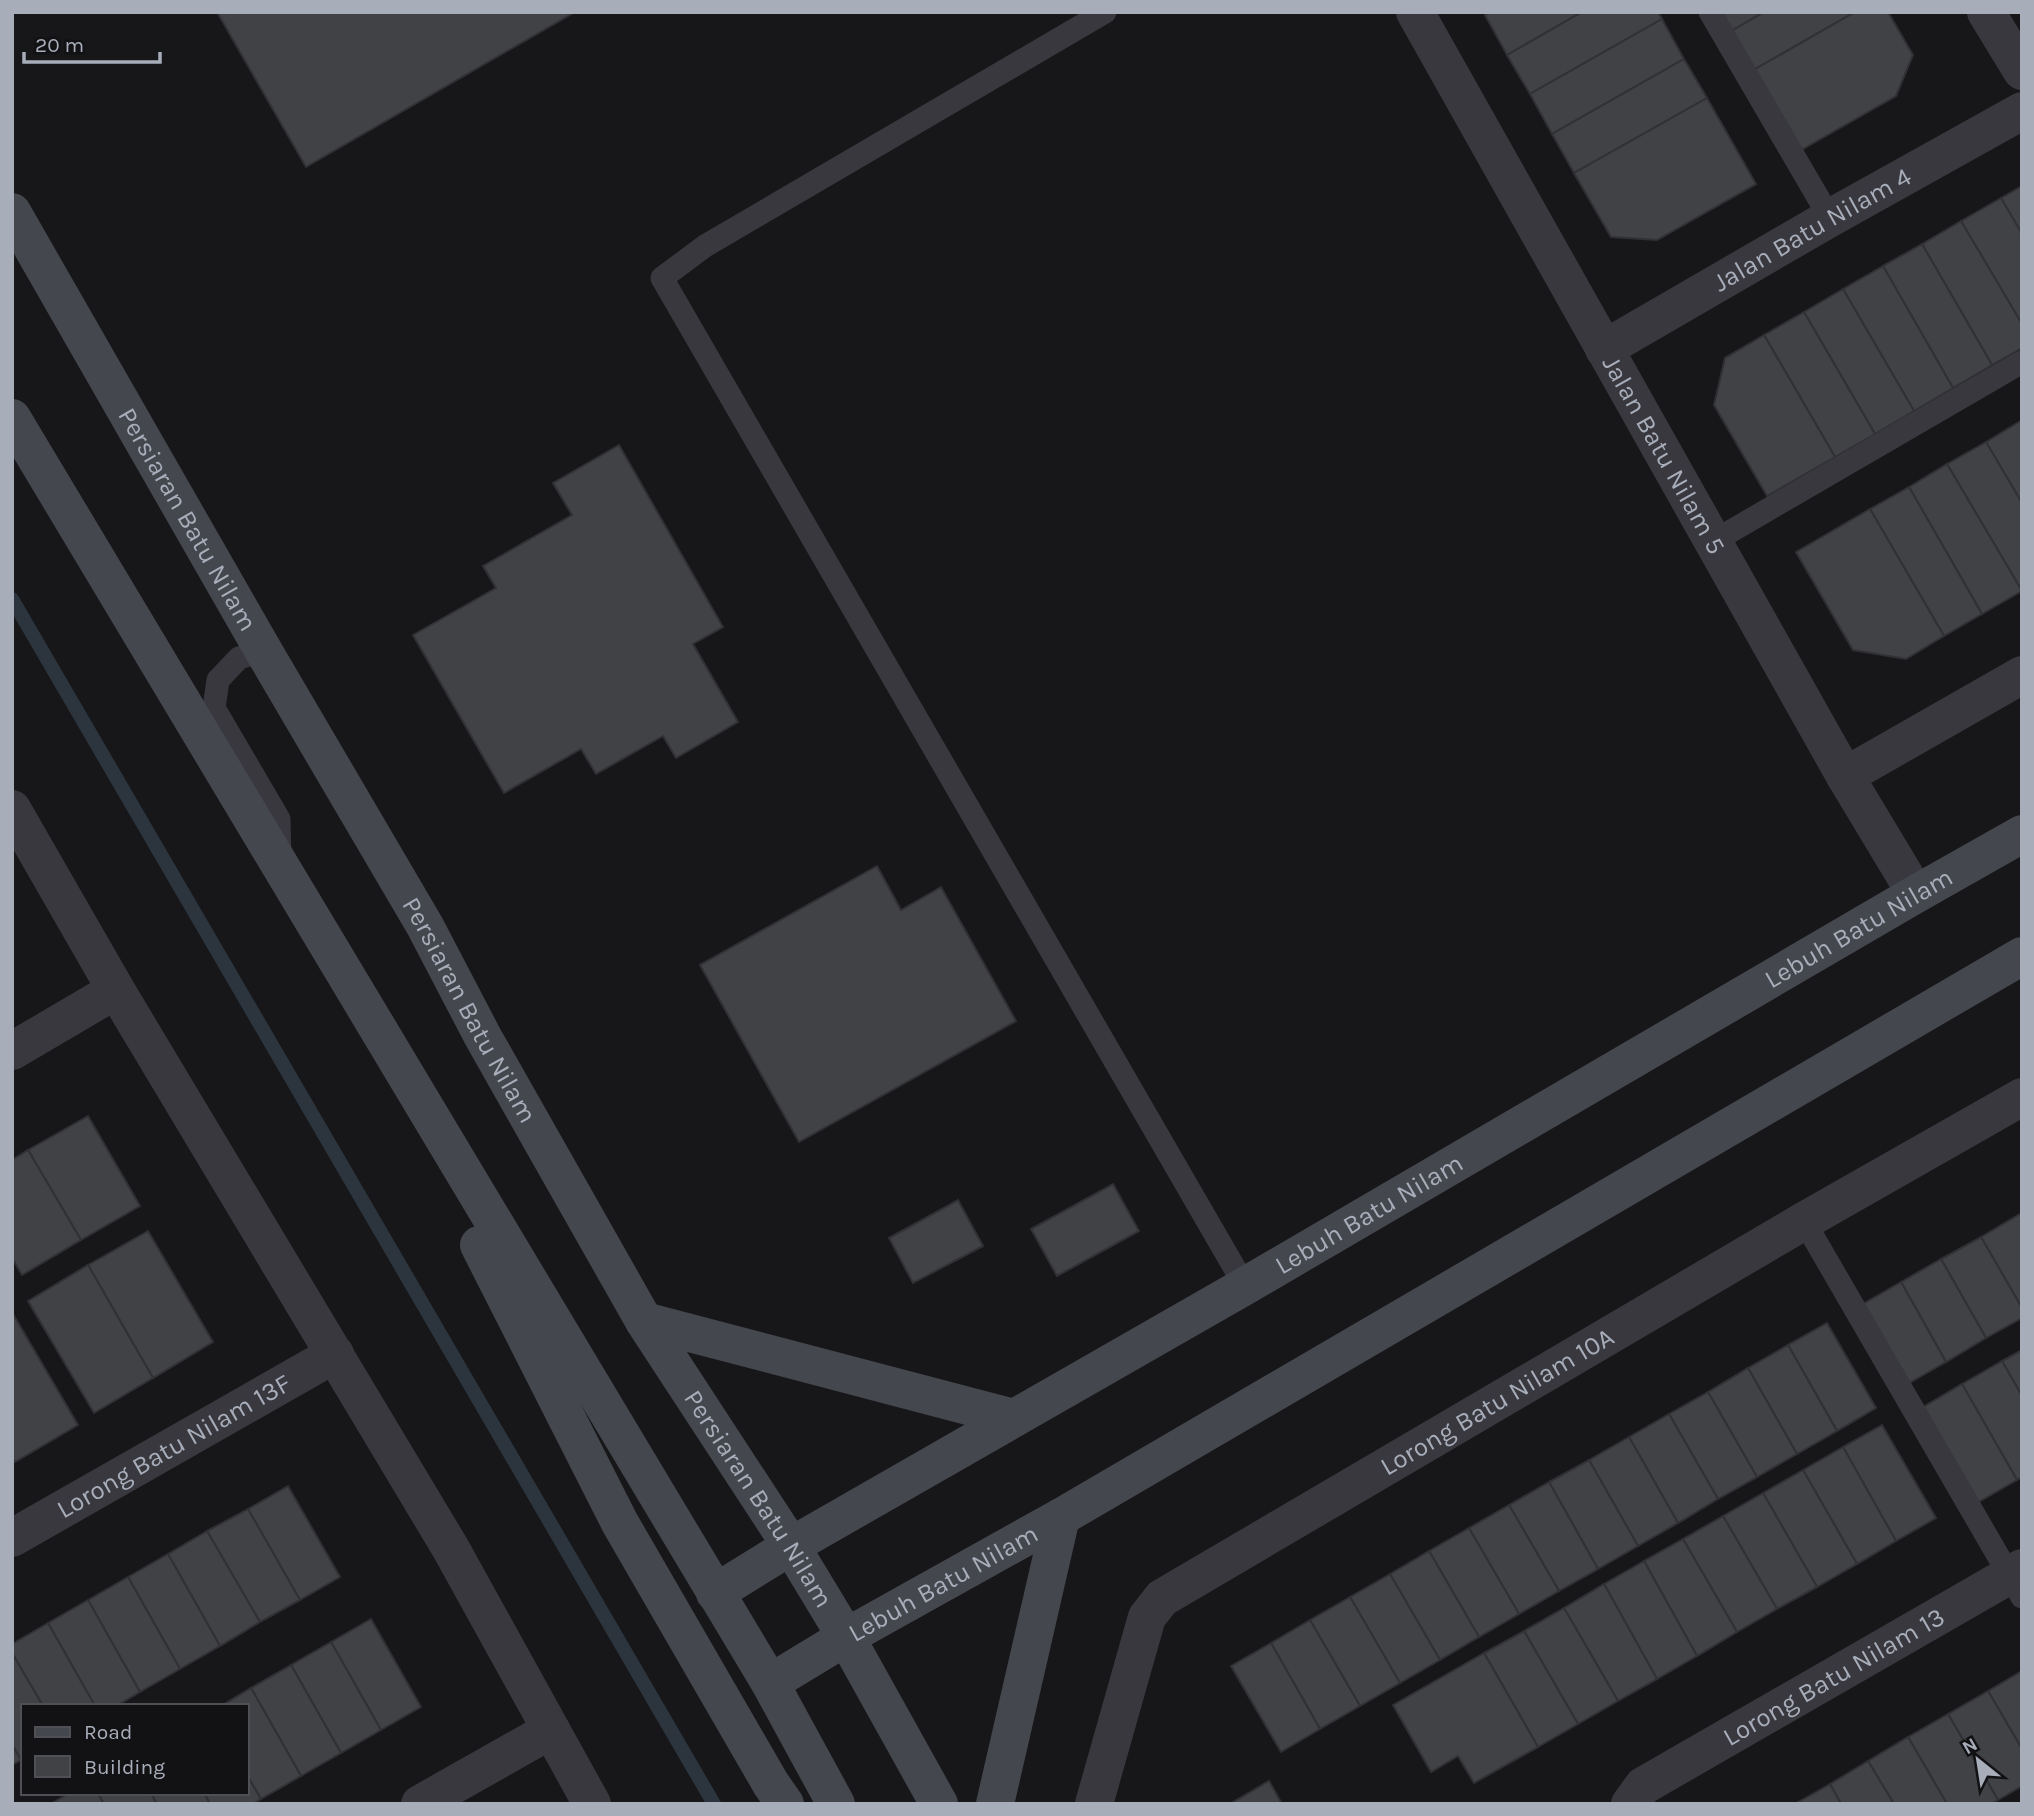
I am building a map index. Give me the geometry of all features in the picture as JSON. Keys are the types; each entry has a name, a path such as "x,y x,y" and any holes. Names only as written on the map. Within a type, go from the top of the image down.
{"main road":[{"name":"Persiaran Batu Nilam","path":"12,212 425,926 483,1037 643,1321 791,1546 846,1637 939,1804"},
{"path":"12,418 770,1683 836,1804"},
{"name":"Lebuh Batu Nilam","path":"715,1592 2022,835"},
{"name":"Lebuh Batu Nilam","path":"770,1683 846,1637 1061,1517 2022,956"},
{"path":"358,998 485,1258 620,1523 785,1804"},
{"path":"643,1321 1014,1418"},
{"path":"995,1804 1061,1517"}],"street":[{"name":"Jalan Batu Nilam 5","path":"1415,12 1845,776 1916,894"},
{"path":"1986,12 2022,71"},
{"name":"Jalan Batu Nilam 4","path":"1604,349 2022,111"},
{"path":"1845,776 2022,675"},
{"path":"12,809 116,990 451,1549 592,1804"},
{"path":"12,1051 116,990"},
{"name":"Lorong Batu Nilam 10A","path":"1094,1804 1147,1617 1162,1598 1804,1221 2022,1097"},
{"name":"Lorong Batu Nilam 13F","path":"12,1538 335,1354"},
{"name":"Lorong Batu Nilam 13","path":"1637,1795 2018,1580"},
{"path":"420,1804 551,1730"}],"lane":[{"path":"1105,12 705,246 662,278 1245,1286"},
{"path":"1710,12 1830,218"},
{"path":"1714,541 2022,362"},
{"path":"263,650 239,658 218,680 214,708 279,819 280,869"},
{"path":"1804,1221 2018,1580"}],"building":[{"path":"217,12 575,12 306,167"},
{"path":"1490,12 1582,12 1507,55 1485,15"},
{"path":"1582,12 1658,12 1662,19 1530,94 1507,55"},
{"path":"1716,12 1764,12 1728,33"},
{"path":"1764,12 1855,12 1750,72 1728,33"},
{"path":"1855,12 1888,12 1913,55 1896,96 1796,153 1750,72"},
{"path":"1662,19 1684,59 1552,134 1530,94"},
{"path":"1684,59 1707,98 1574,173 1552,134"},
{"path":"1707,98 1756,184 1657,240 1611,237 1574,173"},
{"path":"2022,186 2022,234 2001,198"},
{"path":"2001,198 2022,234 2022,324 1961,221"},
{"path":"1961,221 2022,324 2022,348 1992,365 1922,244"},
{"path":"1922,244 1992,365 1953,388 1883,266"},
{"path":"1883,266 1953,388 1914,411 1843,289"},
{"path":"1843,289 1914,411 1875,434 1804,312"},
{"path":"1804,312 1875,434 1835,457 1764,335"},
{"path":"1764,335 1835,457 1767,496 1714,405 1725,358"},
{"path":"2022,420 2022,503 1986,442"},
{"path":"1986,442 2022,503 2022,591 1947,464"},
{"path":"619,445 723,627 693,644 738,722 676,758 663,736 596,774 581,749 504,793 413,635 496,588 483,566 572,515 553,483"},
{"path":"1947,464 2022,591 1982,614 1909,487"},
{"path":"1909,487 1982,614 1944,636 1870,509"},
{"path":"1870,509 1944,636 1906,659 1853,650 1796,552"},
{"path":"877,866 901,910 941,887 1016,1021 799,1142 700,965"},
{"path":"88,1116 140,1206 81,1240 28,1150"},
{"path":"28,1150 81,1240 22,1275 12,1258 12,1160"},
{"path":"1113,1184 1139,1231 1057,1276 1031,1229"},
{"path":"958,1200 983,1246 913,1283 889,1238"},
{"path":"2020,1214 2022,1216 2022,1308 1981,1237"},
{"path":"148,1231 213,1342 153,1378 88,1265"},
{"path":"1981,1237 2022,1308 2022,1318 1986,1338 1941,1259"},
{"path":"1941,1259 1986,1338 1946,1362 1901,1282"},
{"path":"88,1265 153,1378 94,1413 28,1301"},
{"path":"1901,1282 1946,1362 1906,1385 1861,1305"},
{"path":"13,1314 78,1425 15,1462 12,1458"},
{"path":"1827,1323 1876,1408 1837,1431 1788,1345"},
{"path":"1788,1345 1837,1431 1797,1454 1748,1368"},
{"path":"2022,1350 2022,1396 2002,1361"},
{"path":"2002,1361 2022,1396 2022,1477 2017,1480 1962,1384"},
{"path":"1748,1368 1797,1454 1757,1477 1708,1392"},
{"path":"1962,1384 2017,1480 1977,1503 1923,1407"},
{"path":"1708,1392 1757,1477 1718,1499 1669,1414"},
{"path":"1669,1414 1718,1499 1678,1523 1629,1437"},
{"path":"1882,1425 1936,1518 1896,1541 1843,1447"},
{"path":"1629,1437 1678,1523 1638,1546 1589,1460"},
{"path":"1843,1447 1896,1541 1857,1564 1803,1470"},
{"path":"1589,1460 1638,1546 1598,1569 1549,1482"},
{"path":"1803,1470 1857,1564 1817,1587 1763,1493"},
{"path":"1549,1482 1598,1569 1559,1591 1509,1505"},
{"path":"288,1486 340,1577 300,1600 248,1509"},
{"path":"1763,1493 1817,1587 1777,1609 1723,1516"},
{"path":"1509,1505 1559,1591 1519,1614 1469,1528"},
{"path":"248,1509 300,1600 260,1622 207,1531"},
{"path":"1723,1516 1777,1609 1737,1632 1683,1539"},
{"path":"1469,1528 1519,1614 1479,1637 1429,1551"},
{"path":"207,1531 260,1622 220,1646 168,1554"},
{"path":"1683,1539 1737,1632 1697,1656 1644,1561"},
{"path":"1429,1551 1479,1637 1440,1660 1390,1574"},
{"path":"168,1554 220,1646 180,1669 128,1577"},
{"path":"1644,1561 1697,1656 1657,1679 1604,1584"},
{"path":"1390,1574 1440,1660 1400,1683 1350,1597"},
{"path":"128,1577 180,1669 140,1692 88,1600"},
{"path":"1604,1584 1657,1679 1618,1701 1564,1608"},
{"path":"1350,1597 1400,1683 1360,1706 1310,1620"},
{"path":"88,1600 140,1692 119,1704 94,1704 48,1623"},
{"path":"1564,1608 1618,1701 1578,1724 1524,1631"},
{"path":"371,1619 421,1707 381,1730 331,1642"},
{"path":"1310,1620 1360,1706 1320,1729 1271,1643"},
{"path":"48,1623 94,1704 42,1704 12,1653 12,1644"},
{"path":"1524,1631 1578,1724 1538,1747 1484,1653"},
{"path":"331,1642 381,1730 341,1753 291,1665"},
{"path":"1271,1643 1320,1729 1281,1752 1231,1666"},
{"path":"12,1653 42,1704 21,1704 21,1760 12,1745"},
{"path":"1484,1653 1538,1747 1474,1783 1458,1756 1431,1772 1393,1705"},
{"path":"291,1665 341,1753 301,1776 251,1688"},
{"path":"2022,1671 2022,1749 1988,1691"},
{"path":"251,1688 301,1776 261,1799 248,1777 248,1704 224,1704"},
{"path":"1988,1691 2022,1749 2022,1786 1998,1800 1948,1714"},
{"path":"1948,1714 1998,1800 1991,1804 1947,1804 1908,1737"},
{"path":"1908,1737 1947,1804 1894,1804 1868,1761"},
{"path":"12,1745 21,1760 12,1765"},
{"path":"1868,1761 1894,1804 1841,1804 1830,1784"},
{"path":"248,1777 261,1799 253,1804 210,1804 205,1795 248,1795"},
{"path":"1269,1781 1282,1804 1230,1804"},
{"path":"1830,1784 1841,1804 1795,1804"},
{"path":"66,1795 99,1795 104,1804 51,1804"},
{"path":"99,1795 152,1795 157,1804 104,1804"},
{"path":"152,1795 205,1795 210,1804 157,1804"}],"waterway":[{"path":"12,599 714,1804"}]}
